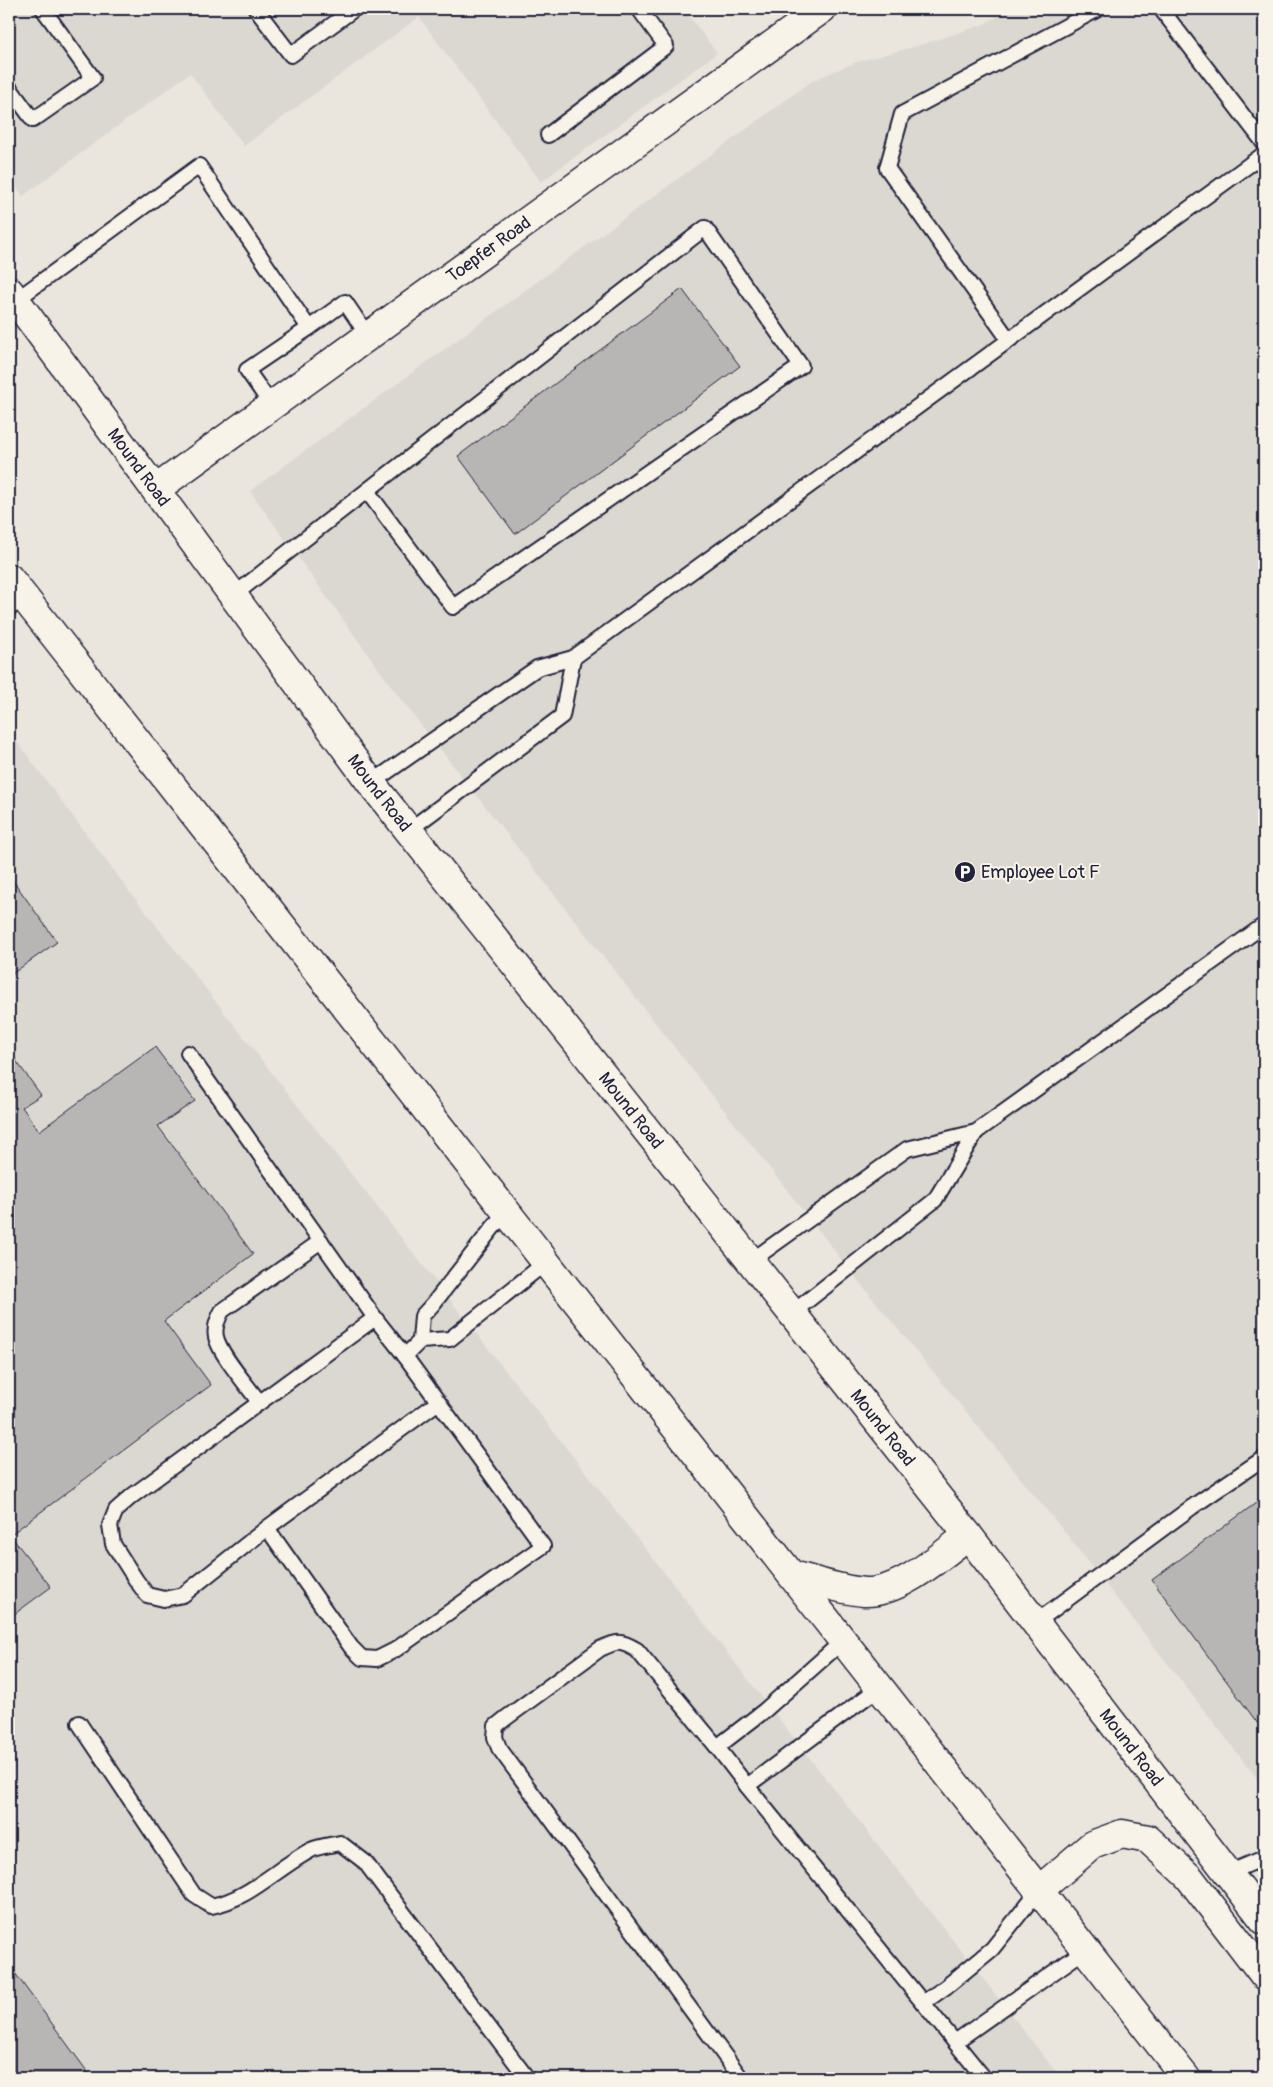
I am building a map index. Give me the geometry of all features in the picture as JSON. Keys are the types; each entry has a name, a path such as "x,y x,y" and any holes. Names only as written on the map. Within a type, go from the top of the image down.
{"main road":[{"name":"Toepfer Road","path":"156,489 822,9"},
{"name":"Mound Road","path":"12,296 371,783 968,1535 1264,1920"},
{"path":"14,594 506,1211 1186,2078"},
{"path":"792,1575 866,1592 895,1586 922,1570 968,1535"},
{"path":"1038,1890 1092,1845 1122,1834 1148,1839 1189,1877 1264,1974"}],"lane":[{"path":"9,87 33,120 93,78 43,9"},
{"path":"256,9 291,55 354,9"},
{"path":"548,135 666,46 639,9"},
{"path":"1009,340 887,168 902,114 1098,9"},
{"path":"1161,9 1264,143"},
{"path":"371,783 537,668 573,658 1264,154"},
{"path":"12,296 199,166 309,328"},
{"path":"234,596 367,491 705,228 801,366 453,607 367,491"},
{"path":"272,406 247,370 344,302 368,336"},
{"path":"409,830 562,716 573,658"},
{"path":"751,1261 907,1149 976,1132 1264,925"},
{"path":"188,1053 375,1318 405,1356 437,1403 543,1546 394,1650 377,1659 362,1658 351,1647 267,1528"},
{"path":"792,1313 934,1200 976,1132"},
{"path":"405,1356 420,1341 422,1316 506,1211"},
{"path":"259,1402 221,1349 216,1336 216,1322 222,1311 321,1241"},
{"path":"420,1341 450,1339 545,1263"},
{"path":"375,1318 132,1496 116,1510 110,1525 114,1544 136,1580 147,1595 164,1599 182,1595 267,1528 437,1403"},
{"path":"1035,1623 1192,1507 1264,1458"},
{"path":"717,1747 764,1711 844,1640"},
{"path":"741,2078 499,1748 495,1737 496,1726 506,1718 600,1649 616,1642 626,1644 637,1650 984,2078"},
{"path":"747,1786 880,1687"},
{"path":"79,1723 194,1895 211,1906 234,1900 312,1849 340,1843 364,1862 527,2078"},
{"path":"1228,1874 1264,1858"},
{"path":"923,2003 992,1949 1038,1890"},
{"path":"955,2042 1085,1950"}],"shaded area":[{"path":"9,9 684,9 717,53 541,182 419,17 244,146 190,73 23,196 9,177"},
{"name":"Employee Lot F","path":"1011,9 1264,9 1264,1787 1063,1530 860,1283 399,697 250,491 812,81 856,62 917,46 982,25"},
{"path":"9,731 126,887 1061,2078 9,2078"}],"building":[{"path":"682,289 740,366 515,534 458,456"},
{"path":"9,875 57,942 9,976"},
{"path":"155,1047 195,1101 158,1126 253,1254 164,1321 211,1385 10,1535 51,1587 9,1618 9,1051 41,1095 22,1107 39,1131"},
{"path":"1264,1497 1264,1732 1152,1580"},
{"path":"9,1965 92,2078 9,2078"}],"place":[{"name":"Employee Lot F","path":"965,872"}]}
